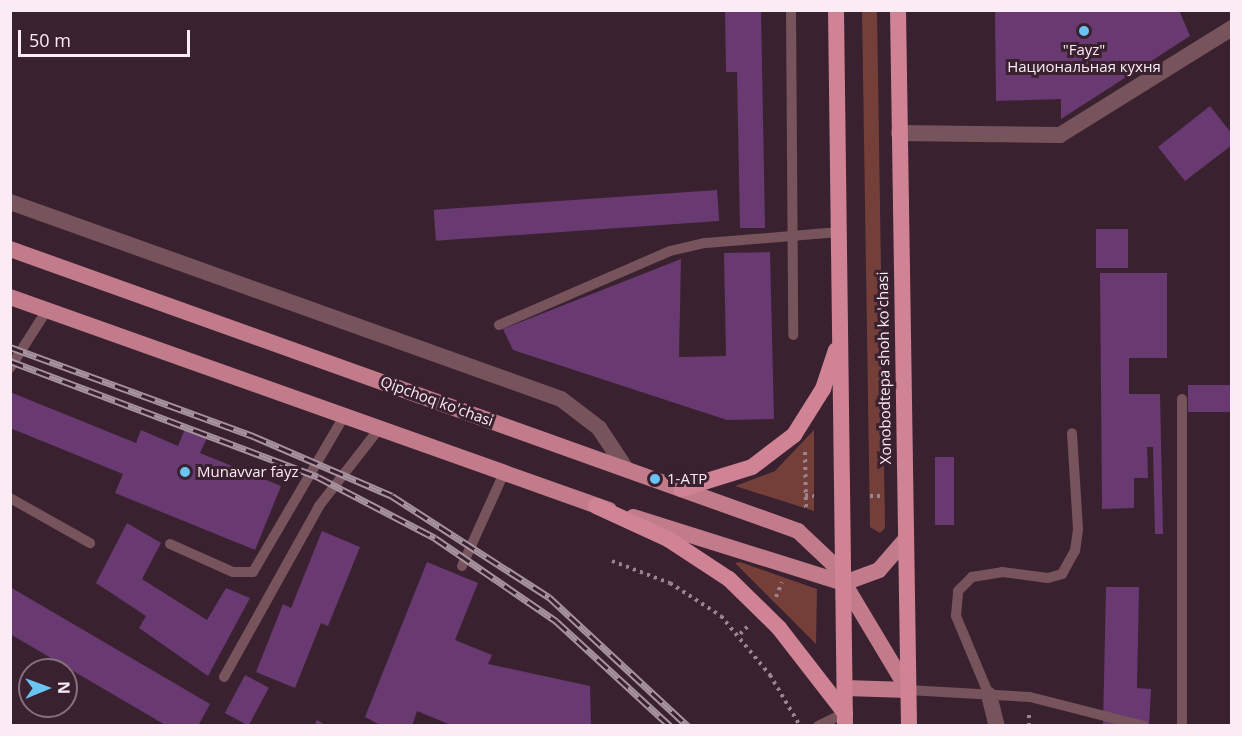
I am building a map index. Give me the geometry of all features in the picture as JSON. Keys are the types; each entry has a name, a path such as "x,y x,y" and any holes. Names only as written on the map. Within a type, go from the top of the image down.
{"highway":[{"path":"836,10 845,719"},
{"name":"Xonobodtepa shoh ko'chasi","path":"898,10 909,726"},
{"path":"681,489 752,467 794,435 823,389 841,331"},
{"path":"596,506 668,539 729,579 779,628 845,719"}],"main road":[{"name":"Qipchoq ko'chasi","path":"10,249 798,531 825,553 908,690"},
{"path":"10,297 596,506 844,583 879,570 905,540"},
{"path":"845,688 908,690"}],"street":[{"path":"900,133 1060,135 1232,28"},
{"path":"10,202 561,399 599,428 626,469"},
{"path":"989,694 996,726"}],"lane":[{"path":"791,10 795,235 793,334"},
{"path":"499,325 670,251 795,235 839,232"},
{"path":"10,369 47,310"},
{"path":"1182,399 1182,726"},
{"path":"170,544 233,572 252,572 344,416"},
{"path":"224,677 319,506 379,429"},
{"path":"989,694 956,616 958,591 972,577 1002,572 1047,578 1062,574 1075,551 1078,529 1072,433"},
{"path":"462,566 504,473"},
{"path":"10,498 90,543"},
{"path":"908,690 1030,697 1144,726"},
{"path":"818,726 845,719"}],"path":[{"path":"804,445 806,508"},
{"path":"805,495 814,496"},
{"path":"870,496 884,496"},
{"path":"612,561 670,583 740,634 800,726"},
{"path":"775,598 783,577"},
{"path":"740,634 753,621"}],"shaded area":[{"path":"862,11 877,11 885,528 880,533 870,527"},
{"path":"814,430 814,511 735,486 775,471"},
{"path":"740,562 817,589 816,644 735,563"}],"building":[{"path":"725,10 761,10 765,228 740,228 737,72 726,72"},
{"path":"995,10 1179,10 1190,36 1061,119 1061,99 996,101"},
{"path":"1210,106 1232,134 1232,145 1185,181 1158,147"},
{"path":"717,190 719,221 436,241 434,210"},
{"path":"1096,229 1128,229 1128,268 1096,268"},
{"path":"770,252 774,419 727,420 513,350 503,329 681,259 679,357 726,356 724,253"},
{"path":"1100,273 1167,273 1167,358 1129,358 1129,394 1160,394 1163,534 1155,534 1153,447 1147,447 1148,478 1134,478 1134,508 1102,509"},
{"path":"1188,385 1232,385 1232,412 1188,412"},
{"path":"10,392 136,443 141,430 178,446 185,429 207,438 200,453 281,486 255,550 115,493 123,474 10,428"},
{"path":"935,457 954,457 954,525 935,525"},
{"path":"127,523 161,543 142,579 207,620 226,588 250,598 208,676 139,628 146,616 96,583"},
{"path":"322,531 360,547 328,626 321,623 295,688 256,672 283,604 291,608"},
{"path":"427,562 478,583 455,640 492,655 488,664 590,686 591,726 453,726 417,711 412,726 382,726 365,717"},
{"path":"10,587 210,704 198,726 167,726 78,674 78,658 51,658 10,634"},
{"path":"1106,587 1139,587 1137,688 1151,689 1149,726 1103,726"},
{"path":"245,675 269,688 249,726 225,713"},
{"path":"317,720 327,726 314,726"}],"railway":[{"path":"10,347 253,436 392,496 549,597 688,726"},
{"path":"10,361 318,477 435,538 556,621 670,726"}],"place":[{"name":"\"Fayz\" Национальная кухня","path":"1084,31"},
{"name":"Munavvar fayz","path":"185,472"},
{"name":"1-ATP","path":"655,479"}]}
